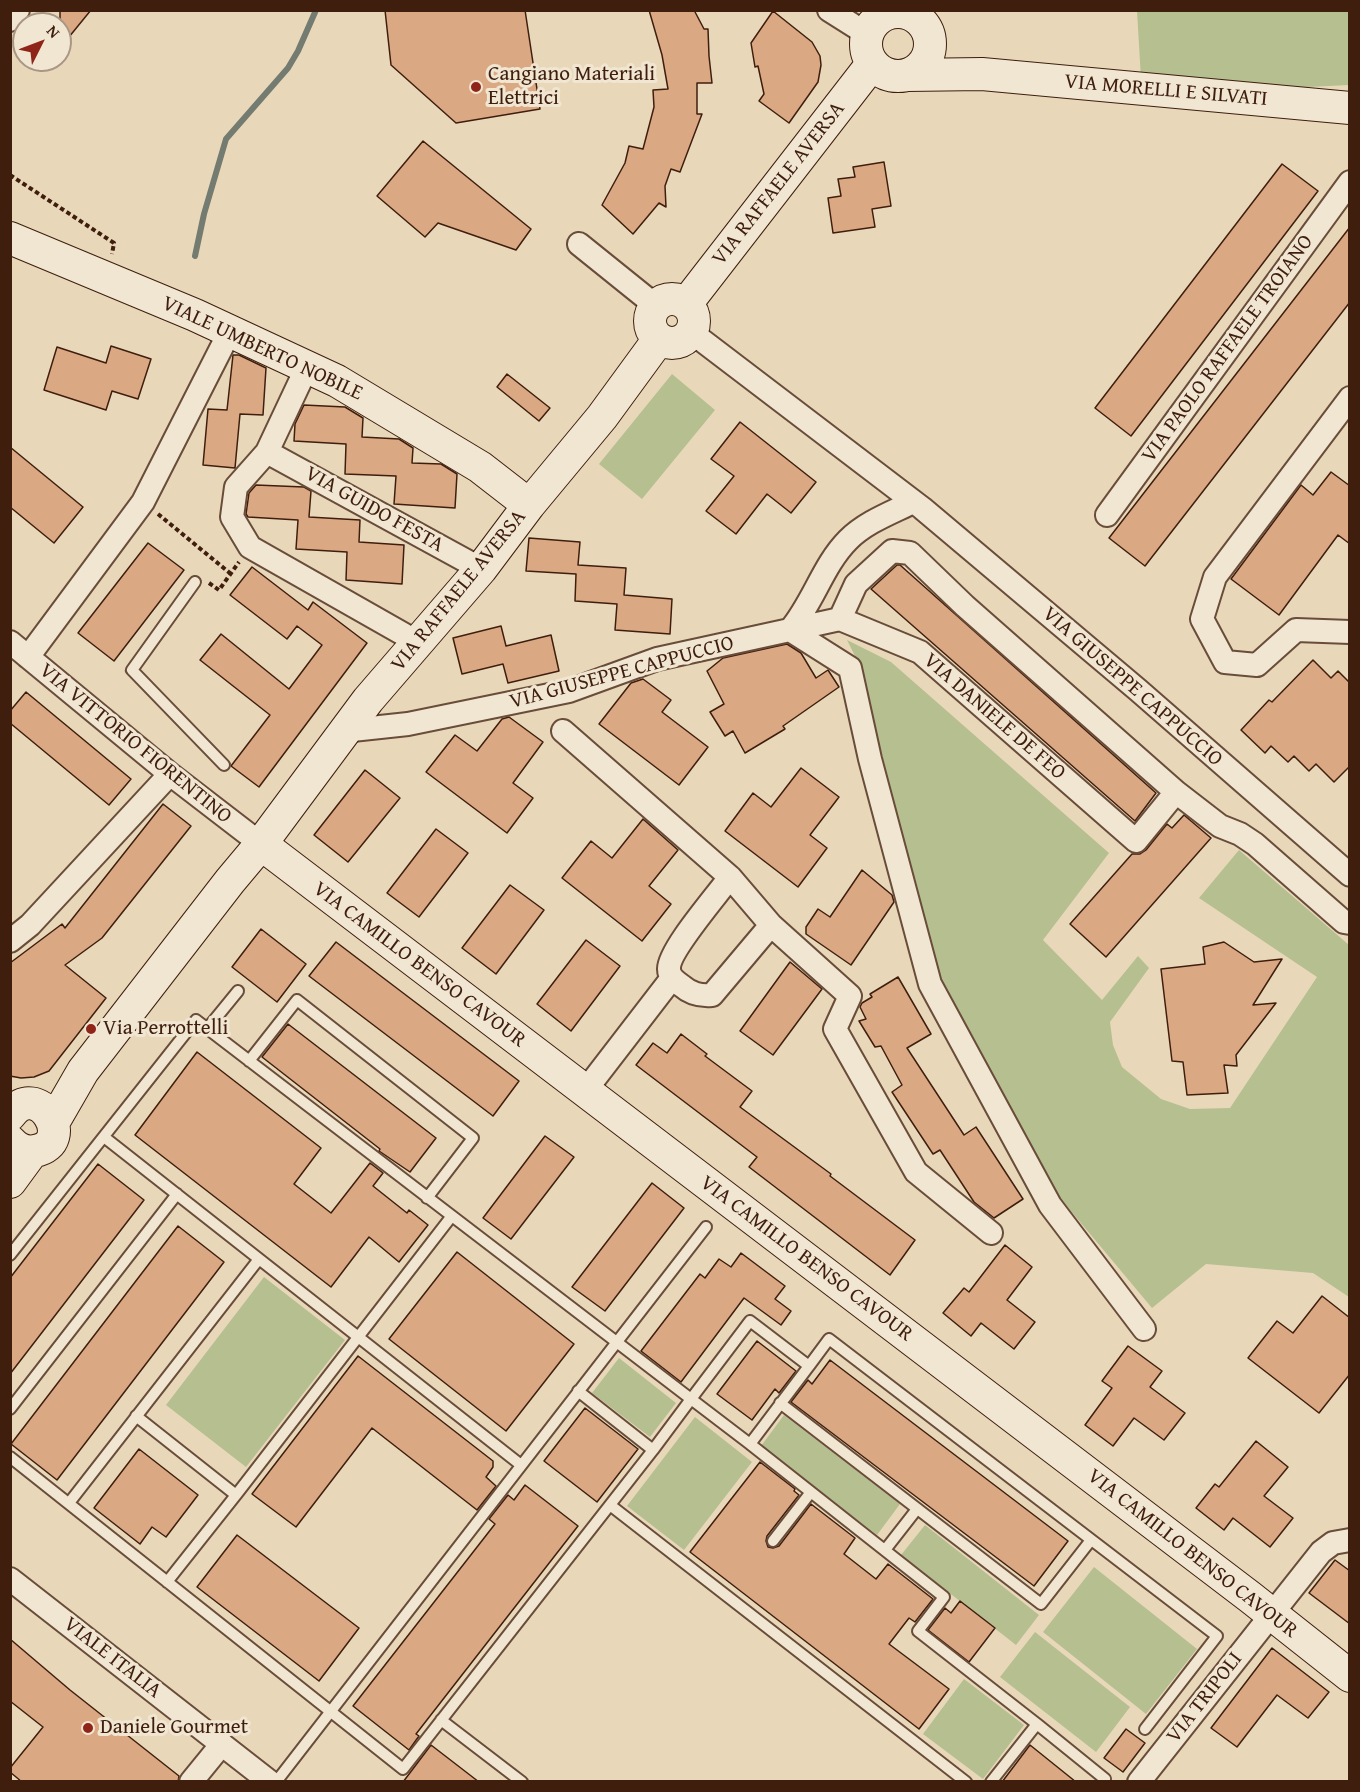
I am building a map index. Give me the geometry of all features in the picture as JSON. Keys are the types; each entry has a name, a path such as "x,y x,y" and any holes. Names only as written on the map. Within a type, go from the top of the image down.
{"main road":[{"path":"899,11 909,13 918,19 926,27 930,37 928,56 916,71 897,77 888,75 870,49 871,25 879,17 899,11"},
{"path":"930,37 982,74"},
{"name":"VIA RAFFAELE AVERSA","path":"10,1182 22,1128 83,1071 261,844 368,700 481,569 529,505 602,417 659,339 651,327 652,312 678,314 870,49"},
{"name":"VIA MORELLI E SILVATI","path":"907,75 982,74 1350,108"},
{"name":"VIALE UMBERTO NOBILE","path":"10,238 230,331 302,379 337,381 480,467 529,505"},
{"name":"VIA CAMILLO BENSO CAVOUR","path":"261,844 1350,1676"}],"street":[{"path":"10,20 18,10"},
{"path":"829,10 870,49"},
{"name":"VIA PAOLO RAFFAELE TROIANO","path":"1107,515 1350,182"},
{"name":"VIA GIUSEPPE CAPPUCCIO","path":"579,244 678,314 913,502 1138,690 1350,875"},
{"path":"28,657 143,502 230,331"},
{"path":"302,379 267,452 236,487 232,518 250,547 419,643"},
{"path":"1350,398 1215,576 1202,619 1225,662 1257,665 1296,630 1350,632"},
{"name":"VIA GUIDO FESTA","path":"267,452 481,569"},
{"path":"913,502 874,521 849,539 829,567 802,616 790,630 850,668 870,759 930,984 1050,1205 1144,1329"},
{"path":"840,619 856,584 892,551 910,553 965,606 1176,792 1220,826 1240,834 1255,844 1344,922 1350,923"},
{"name":"VIA GIUSEPPE CAPPUCCIO","path":"344,731 408,724 569,691 657,659 840,619"},
{"name":"VIA DANIELE DE FEO","path":"840,619 920,652 1136,841 1176,792"},
{"name":"VIA VITTORIO FIORENTINO","path":"10,642 170,774 261,844"},
{"path":"563,731 730,877 771,925 850,996 835,1029 916,1172 991,1233"},
{"path":"10,941 30,925 170,774"},
{"path":"730,877 674,952 669,968 672,978 689,992 702,996 712,994 771,925"},
{"path":"585,1091 672,978"},
{"name":"VIA TRIPOLI","path":"1139,1782 1321,1552 1344,1546"},
{"name":"VIALE ITALIA","path":"10,1579 270,1782"},
{"path":"191,1782 222,1744"}],"lane":[{"path":"195,582 132,670 224,765"},
{"path":"207,1029 238,991"},
{"path":"249,1061 297,1000 473,1138 427,1198"},
{"path":"10,1255 196,1020 750,1444 944,1597 918,1631 1105,1779 1103,1782"},
{"path":"104,1137 521,1465"},
{"path":"10,1409 177,1194"},
{"path":"167,1582 452,1217"},
{"path":"276,1782 706,1227"},
{"path":"69,1503 259,1259"},
{"path":"10,1457 403,1769 653,1450 750,1322 809,1366"},
{"path":"750,1444 829,1339 1217,1636 1145,1729"},
{"path":"578,1391 653,1450"},
{"path":"780,1403 1041,1604 1091,1540"},
{"path":"136,1416 236,1494"},
{"path":"773,1541 811,1492"},
{"path":"610,1505 966,1782"},
{"path":"885,1550 917,1509"},
{"path":"441,1720 522,1782"},
{"path":"991,1782 1037,1724"}],"path":[{"path":"10,175 114,243 106,278"},
{"path":"143,502 231,574"},
{"path":"219,590 250,547"}],"green space":[{"path":"1137,11 1349,11 1349,85 1248,90 1141,79"},
{"path":"672,374 715,410 642,499 599,464"},
{"path":"847,640 891,662 1109,853 1043,940 1102,1000 1138,956 1149,968 1110,1022 1113,1045 1122,1067 1161,1099 1190,1109 1230,1108 1317,977 1199,898 1239,850 1349,945 1349,1297 1313,1273 1206,1264 1152,1308 1060,1198 939,982 859,664"},
{"path":"264,1277 345,1340 246,1467 166,1405"},
{"path":"619,1358 676,1403 650,1437 592,1393"},
{"path":"784,1415 900,1504 877,1535 761,1446"},
{"path":"695,1417 752,1462 684,1550 627,1506"},
{"path":"925,1525 1039,1615 1016,1645 901,1555"},
{"path":"1094,1567 1197,1649 1146,1714 1043,1632"},
{"path":"1035,1632 1130,1707 1096,1752 1000,1677"},
{"path":"964,1679 1024,1725 983,1779 923,1734"}],"building":[{"path":"60,10 91,10 72,33 72,12 60,12"},
{"name":"Cangiano Materiali Elettrici","path":"385,10 525,10 540,109 456,123 391,65"},
{"path":"649,10 694,10 704,29 708,29 712,83 697,83 697,114 702,114 680,172 671,169 665,186 666,207 659,203 633,234 602,205 625,163 629,146 643,149 654,107 653,90 668,89 662,55"},
{"path":"773,11 812,42 820,56 818,82 789,123 759,101 764,94 758,66 755,67 751,43"},
{"path":"423,141 531,229 516,250 438,223 425,237 377,196"},
{"path":"884,162 891,206 872,209 875,227 833,233 828,198 841,196 838,179 855,177 853,167"},
{"path":"1282,164 1318,191 1131,436 1095,408"},
{"path":"1350,227 1350,302 1145,566 1109,538"},
{"path":"111,346 151,359 138,399 112,391 106,410 44,390 57,347 106,363"},
{"path":"233,355 239,355 266,368 263,415 240,414 235,468 203,465 208,409 227,410"},
{"path":"507,374 550,408 539,421 497,387"},
{"path":"304,405 345,407 363,418 362,437 399,439 413,448 412,463 441,464 457,474 455,508 394,504 396,476 345,474 346,444 294,441 295,424"},
{"path":"740,422 816,482 791,513 767,494 736,534 706,511 734,476 711,459"},
{"path":"10,447 83,507 54,543 10,507"},
{"path":"1331,472 1350,486 1350,544 1338,535 1279,615 1231,579 1301,485 1313,495"},
{"path":"256,485 304,487 311,491 309,517 360,520 359,542 404,545 402,584 346,580 347,552 296,549 298,520 248,517 246,514 249,493"},
{"path":"529,538 580,542 578,565 626,568 624,595 672,599 670,634 615,630 617,604 575,601 576,574 526,571"},
{"path":"148,543 184,570 114,661 78,633"},
{"path":"897,565 900,565 1156,793 1135,821 871,589"},
{"path":"252,567 308,610 313,602 367,643 259,787 231,766 270,715 200,660 221,634 289,689 322,645 297,626 287,639 230,595"},
{"path":"501,626 506,646 551,635 559,671 508,683 503,664 462,674 453,638"},
{"path":"787,644 801,653 816,678 828,670 839,687 783,726 785,729 745,753 733,731 725,736 710,712 724,704 707,671 723,658"},
{"path":"1313,660 1331,678 1338,671 1350,683 1350,766 1334,782 1316,764 1309,771 1294,756 1288,762 1271,746 1265,753 1241,730 1269,700 1272,702"},
{"path":"643,679 671,700 662,712 708,747 679,785 599,724 631,683"},
{"path":"26,692 131,779 109,805 10,723 10,711"},
{"path":"509,717 543,742 513,783 533,798 507,833 426,772 455,735 477,751 502,719"},
{"path":"801,768 839,797 810,835 827,848 798,887 725,831 753,793 771,807"},
{"path":"365,770 400,798 348,862 314,835"},
{"path":"163,804 191,826 102,938 65,965 106,998 49,1071 34,1077 10,1076 10,963 62,924 65,928"},
{"path":"1184,815 1211,838 1106,957 1070,924 1132,854 1140,854 1146,850 1167,824 1172,828"},
{"path":"643,819 678,850 649,886 671,904 642,941 562,878 591,841 612,858"},
{"path":"436,829 468,853 419,917 387,893"},
{"path":"862,870 892,895 894,902 851,965 806,934 806,927 818,909 830,917"},
{"path":"510,885 544,910 496,974 462,948"},
{"path":"261,929 306,964 277,1002 232,967"},
{"path":"586,940 620,966 571,1031 537,1004"},
{"path":"336,942 519,1081 493,1116 309,976"},
{"path":"1224,942 1254,962 1282,959 1253,1005 1276,1003 1236,1055 1237,1066 1224,1065 1228,1093 1187,1095 1183,1062 1172,1061 1161,969 1205,964 1203,947"},
{"path":"790,962 822,989 773,1055 740,1031"},
{"path":"898,977 931,1034 907,1048 964,1135 976,1127 1023,1199 994,1218 974,1202 940,1150 933,1154 892,1092 902,1085 881,1046 875,1047 859,1021 866,1019 860,1007 862,1003 872,997 870,994"},
{"path":"288,1024 436,1138 410,1172 379,1151 380,1149 262,1057"},
{"path":"681,1034 707,1054 705,1056 752,1091 740,1107 915,1240 890,1275 749,1167 757,1157 636,1065 653,1043 667,1053"},
{"path":"197,1052 321,1148 294,1184 331,1213 370,1163 383,1173 373,1186 407,1213 409,1210 428,1225 399,1262 369,1237 331,1287 135,1135"},
{"path":"545,1136 574,1157 511,1239 483,1218"},
{"path":"98,1164 144,1200 10,1374 10,1278"},
{"path":"652,1183 684,1208 605,1311 572,1287"},
{"path":"178,1226 224,1262 57,1480 11,1444"},
{"path":"1005,1245 1032,1267 1007,1300 1035,1322 1014,1349 981,1323 971,1336 943,1313 964,1288 969,1292"},
{"path":"457,1252 574,1344 506,1431 389,1339"},
{"path":"741,1253 785,1286 775,1299 791,1311 781,1325 744,1298 681,1382 641,1351 700,1274 705,1278 719,1259 731,1267"},
{"path":"1322,1296 1350,1318 1350,1374 1319,1413 1248,1358 1277,1321 1293,1333"},
{"path":"757,1341 796,1371 779,1393 775,1389 752,1420 717,1394"},
{"path":"1128,1346 1162,1371 1150,1387 1185,1413 1164,1440 1134,1418 1113,1446 1085,1425 1112,1388 1102,1381"},
{"path":"358,1356 493,1461 493,1467 486,1477 496,1486 477,1510 372,1428 296,1527 252,1494"},
{"path":"830,1360 1068,1541 1034,1586 791,1402 808,1380 812,1384"},
{"path":"585,1408 638,1449 597,1502 544,1461"},
{"path":"1256,1441 1288,1467 1264,1496 1293,1518 1270,1547 1233,1518 1224,1530 1196,1508 1215,1484 1219,1487"},
{"path":"139,1449 198,1495 166,1537 152,1527 140,1544 94,1508"},
{"path":"760,1462 795,1489 794,1491 799,1495 767,1536 768,1547 779,1546 811,1504 855,1538 844,1554 876,1579 888,1564 933,1599 915,1622 909,1618 889,1644 949,1689 919,1729 690,1552"},
{"path":"525,1485 578,1526 416,1734 419,1736 409,1750 353,1706 495,1524 489,1519 508,1495 514,1500"},
{"path":"237,1535 359,1628 319,1681 197,1587"},
{"path":"1335,1560 1350,1571 1350,1624 1309,1593"},
{"path":"960,1601 995,1628 969,1662 928,1630 945,1608 951,1613"},
{"path":"10,1639 70,1690 179,1776 178,1782 22,1782 10,1772 10,1768 43,1727 10,1701"},
{"path":"1272,1648 1329,1692 1308,1718 1277,1695 1237,1747 1211,1728"},
{"path":"1126,1729 1145,1743 1123,1772 1104,1758"},
{"path":"431,1745 479,1782 403,1782"},
{"path":"1030,1745 1076,1782 1002,1782"}],"waterway":[{"path":"195,256 204,214 226,139 288,68 316,10"}],"place":[{"name":"Cangiano Materiali Elettrici","path":"476,87"},
{"name":"Via Perrottelli","path":"91,1029"},
{"name":"Daniele Gourmet","path":"88,1728"}]}
